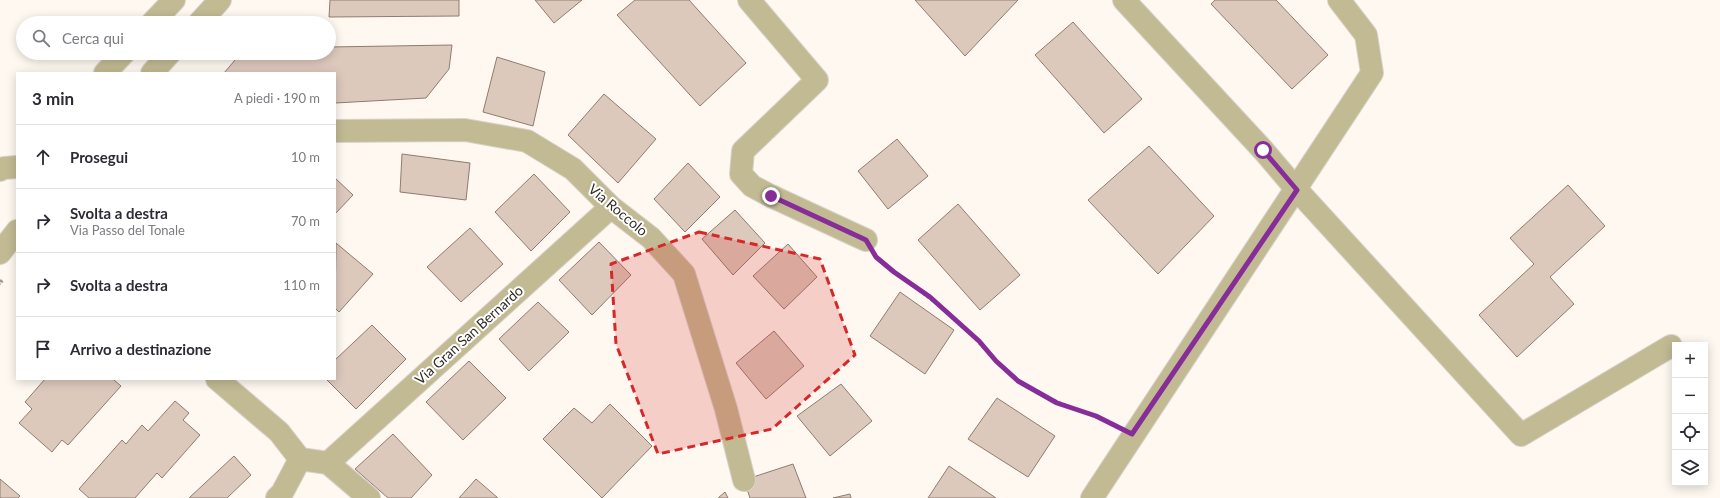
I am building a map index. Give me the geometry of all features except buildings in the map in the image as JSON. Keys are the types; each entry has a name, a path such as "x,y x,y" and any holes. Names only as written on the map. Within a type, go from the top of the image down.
{"street":[{"path":"159,16 174,0"},
{"path":"205,16 220,0"},
{"path":"748,0 818,80 743,151 741,174 752,186 866,240"},
{"path":"1124,0 1263,150 1297,190 1521,435 1671,346"},
{"path":"1092,498 1132,434 1297,190 1372,74 1366,35 1339,0"},
{"path":"106,72 117,60"},
{"path":"153,72 164,60"},
{"name":"Via Roccolo","path":"336,131 465,130 527,141 572,169 611,207 651,238 684,274 726,408 744,480"},
{"path":"0,170 16,166"},
{"name":"Via Gran San Bernardo","path":"328,463 611,207"},
{"path":"0,222 5,226 16,226"},
{"path":"0,254 16,232"},
{"path":"219,380 279,432 300,459 328,463 369,498"},
{"path":"277,498 282,493 300,459"}],"path":[{"path":"866,240 876,257 936,302 979,341 996,361 1018,381 1057,403 1096,416 1132,434"},
{"path":"0,280 2,282 0,284"}],"highlighted area":[{"path":"699,232 820,259 855,355 772,429 658,454 616,344 611,264"}],"route":[{"path":"771,196 866,240 876,257 894,272 930,297 979,341 996,361 1018,381 1057,403 1096,416 1132,434 1297,190 1263,150"}]}
